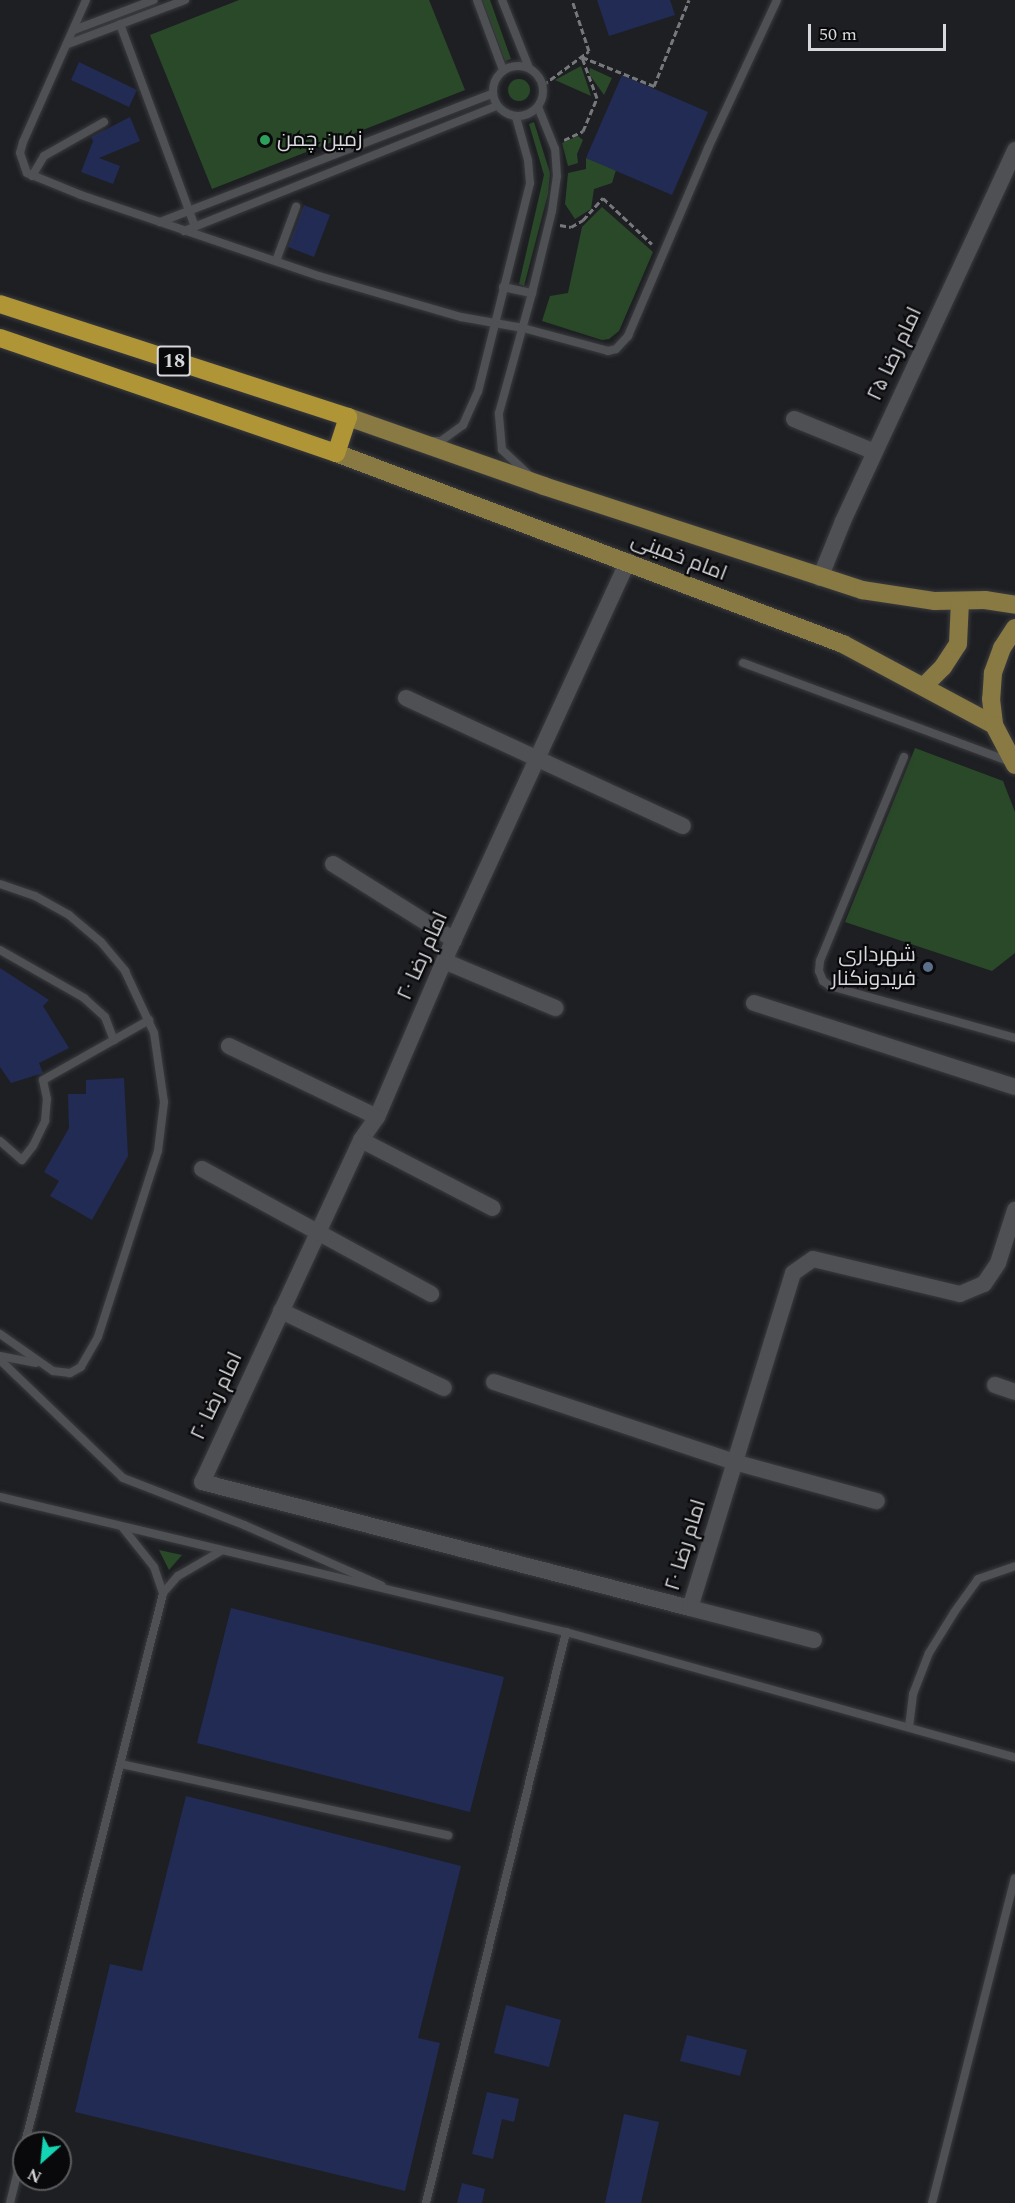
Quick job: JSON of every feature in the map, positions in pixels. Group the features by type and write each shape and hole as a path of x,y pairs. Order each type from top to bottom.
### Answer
{"highway":[{"name":"18","path":"0,304 348,417"},
{"name":"18","path":"0,338 336,453"},
{"path":"336,453 348,417"}],"main road":[{"name":"امام خمینی","path":"348,417 544,486 862,590 935,601 985,600 1015,605"},
{"name":"امام خمینی","path":"336,453 628,561 843,644 994,725"},
{"path":"924,686 943,667 958,644 960,601"},
{"path":"1014,766 994,725 991,699 993,673 1002,648 1015,628"}],"street":[{"name":"امام رضا ۲۵","path":"820,578 875,452 1015,150"},
{"path":"794,419 875,452"},
{"name":"امام رضا ۲۰","path":"628,561 444,961 377,1117 361,1140 202,1482 690,1608 788,1280 800,1266 813,1259 960,1294 984,1284 998,1263 1015,1210"},
{"path":"406,698 683,826"},
{"path":"333,864 454,940"},
{"path":"444,961 555,1008"},
{"path":"754,1003 1015,1087"},
{"path":"229,1046 377,1117"},
{"path":"361,1140 493,1208"},
{"path":"201,1169 431,1294"},
{"path":"281,1311 444,1388"},
{"path":"494,1382 734,1461 877,1501"},
{"path":"995,1385 1015,1392"},
{"path":"690,1608 814,1640"}],"lane":[{"path":"86,0 23,142 20,153 27,173 184,231 276,261 461,317 523,328 598,350 616,349 628,336 708,148 777,0"},
{"path":"74,30 154,0"},
{"path":"68,44 185,0"},
{"path":"477,0 502,70"},
{"path":"502,0 529,68 540,78 543,85 538,107 532,112 516,117 507,114 497,106 492,94 496,77 502,70 516,66 529,68"},
{"path":"120,24 195,226"},
{"path":"160,222 492,94"},
{"path":"184,231 497,106"},
{"path":"538,107 553,145 557,176 549,224 499,413 499,434 502,450 507,456 544,486"},
{"path":"414,442 441,441 463,424 478,392 530,183 528,160 516,117"},
{"path":"32,176 44,156 104,122"},
{"path":"402,127 409,141"},
{"path":"325,157 332,172"},
{"path":"276,261 296,207"},
{"path":"503,287 532,293"},
{"path":"743,663 1014,766"},
{"path":"904,757 820,961 819,971 823,981 830,986 1015,1038"},
{"path":"0,884 35,897 60,911 101,942 125,971 154,1033 164,1102 155,1162 98,1337 81,1367 70,1373 52,1371 39,1364 0,1334"},
{"path":"0,950 84,998 105,1017 114,1040"},
{"path":"0,1141 22,1160 33,1146 45,1122 47,1099 43,1080 148,1020"},
{"path":"0,1358 39,1364"},
{"path":"0,1358 123,1478 244,1525 401,1593"},
{"path":"0,1497 566,1632 1015,1757"},
{"path":"123,1528 154,1566 163,1593"},
{"path":"28,2131 163,1593 178,1576 221,1551"},
{"path":"909,1727 913,1694 929,1653 956,1611 978,1579 1015,1566"},
{"path":"426,2203 566,1632"},
{"path":"121,1764 448,1834"},
{"path":"932,2203 1015,1878"}],"path":[{"path":"543,85 589,51 573,0"},
{"path":"582,57 654,86 689,0"},
{"path":"553,145 583,131 597,98 582,57"},
{"path":"549,224 571,227 583,220 603,198 663,254"}],"green space":[{"name":"زمین چمن","path":"239,0 429,0 465,90 212,189 150,35"},
{"path":"482,0 490,0 511,59 505,61"},
{"path":"581,66 591,96 555,80"},
{"path":"590,68 612,78 604,95 589,74"},
{"path":"519,79 527,82 530,90 527,98 519,101 511,98 508,90 511,82"},
{"path":"534,122 550,173 548,194 524,286 519,284 544,175 529,124"},
{"path":"578,136 583,140 577,154 578,163 568,166 562,143"},
{"path":"586,158 616,170 612,183 594,189 591,209 575,219 565,204 568,173 586,169"},
{"path":"602,207 653,252 619,331 609,339 602,340 542,321 550,296 568,293 582,227"},
{"path":"915,748 1003,781 1015,812 1015,953 992,971 845,922"},
{"path":"159,1550 182,1555 169,1570"}],"building":[{"path":"597,0 670,0 675,15 609,36"},
{"path":"79,62 137,90 129,107 71,80"},
{"path":"622,75 708,112 672,195 586,158"},
{"path":"130,117 140,141 99,158 120,166 113,184 81,172 93,141 91,137"},
{"path":"304,205 330,215 314,257 288,247"},
{"path":"0,968 49,1000 43,1006 69,1048 39,1063 43,1073 11,1083 0,1067"},
{"path":"124,1078 128,1156 92,1220 50,1196 59,1181 44,1172 69,1128 68,1094 86,1094 86,1080"},
{"path":"231,1608 504,1677 470,1812 197,1743"},
{"path":"186,1796 461,1866 418,2038 440,2043 405,2191 75,2112 110,1964 142,1971"},
{"path":"506,2005 561,2020 549,2067 494,2053"},
{"path":"687,2035 747,2050 740,2076 680,2061"},
{"path":"487,2092 519,2099 514,2122 502,2119 493,2159 472,2154"},
{"path":"624,2114 659,2122 641,2203 605,2203"},
{"path":"462,2183 485,2189 482,2203 457,2203"}],"place":[{"name":"زمین چمن","path":"265,140"},
{"name":"شهرداری فریدونکنار","path":"928,967"}]}
